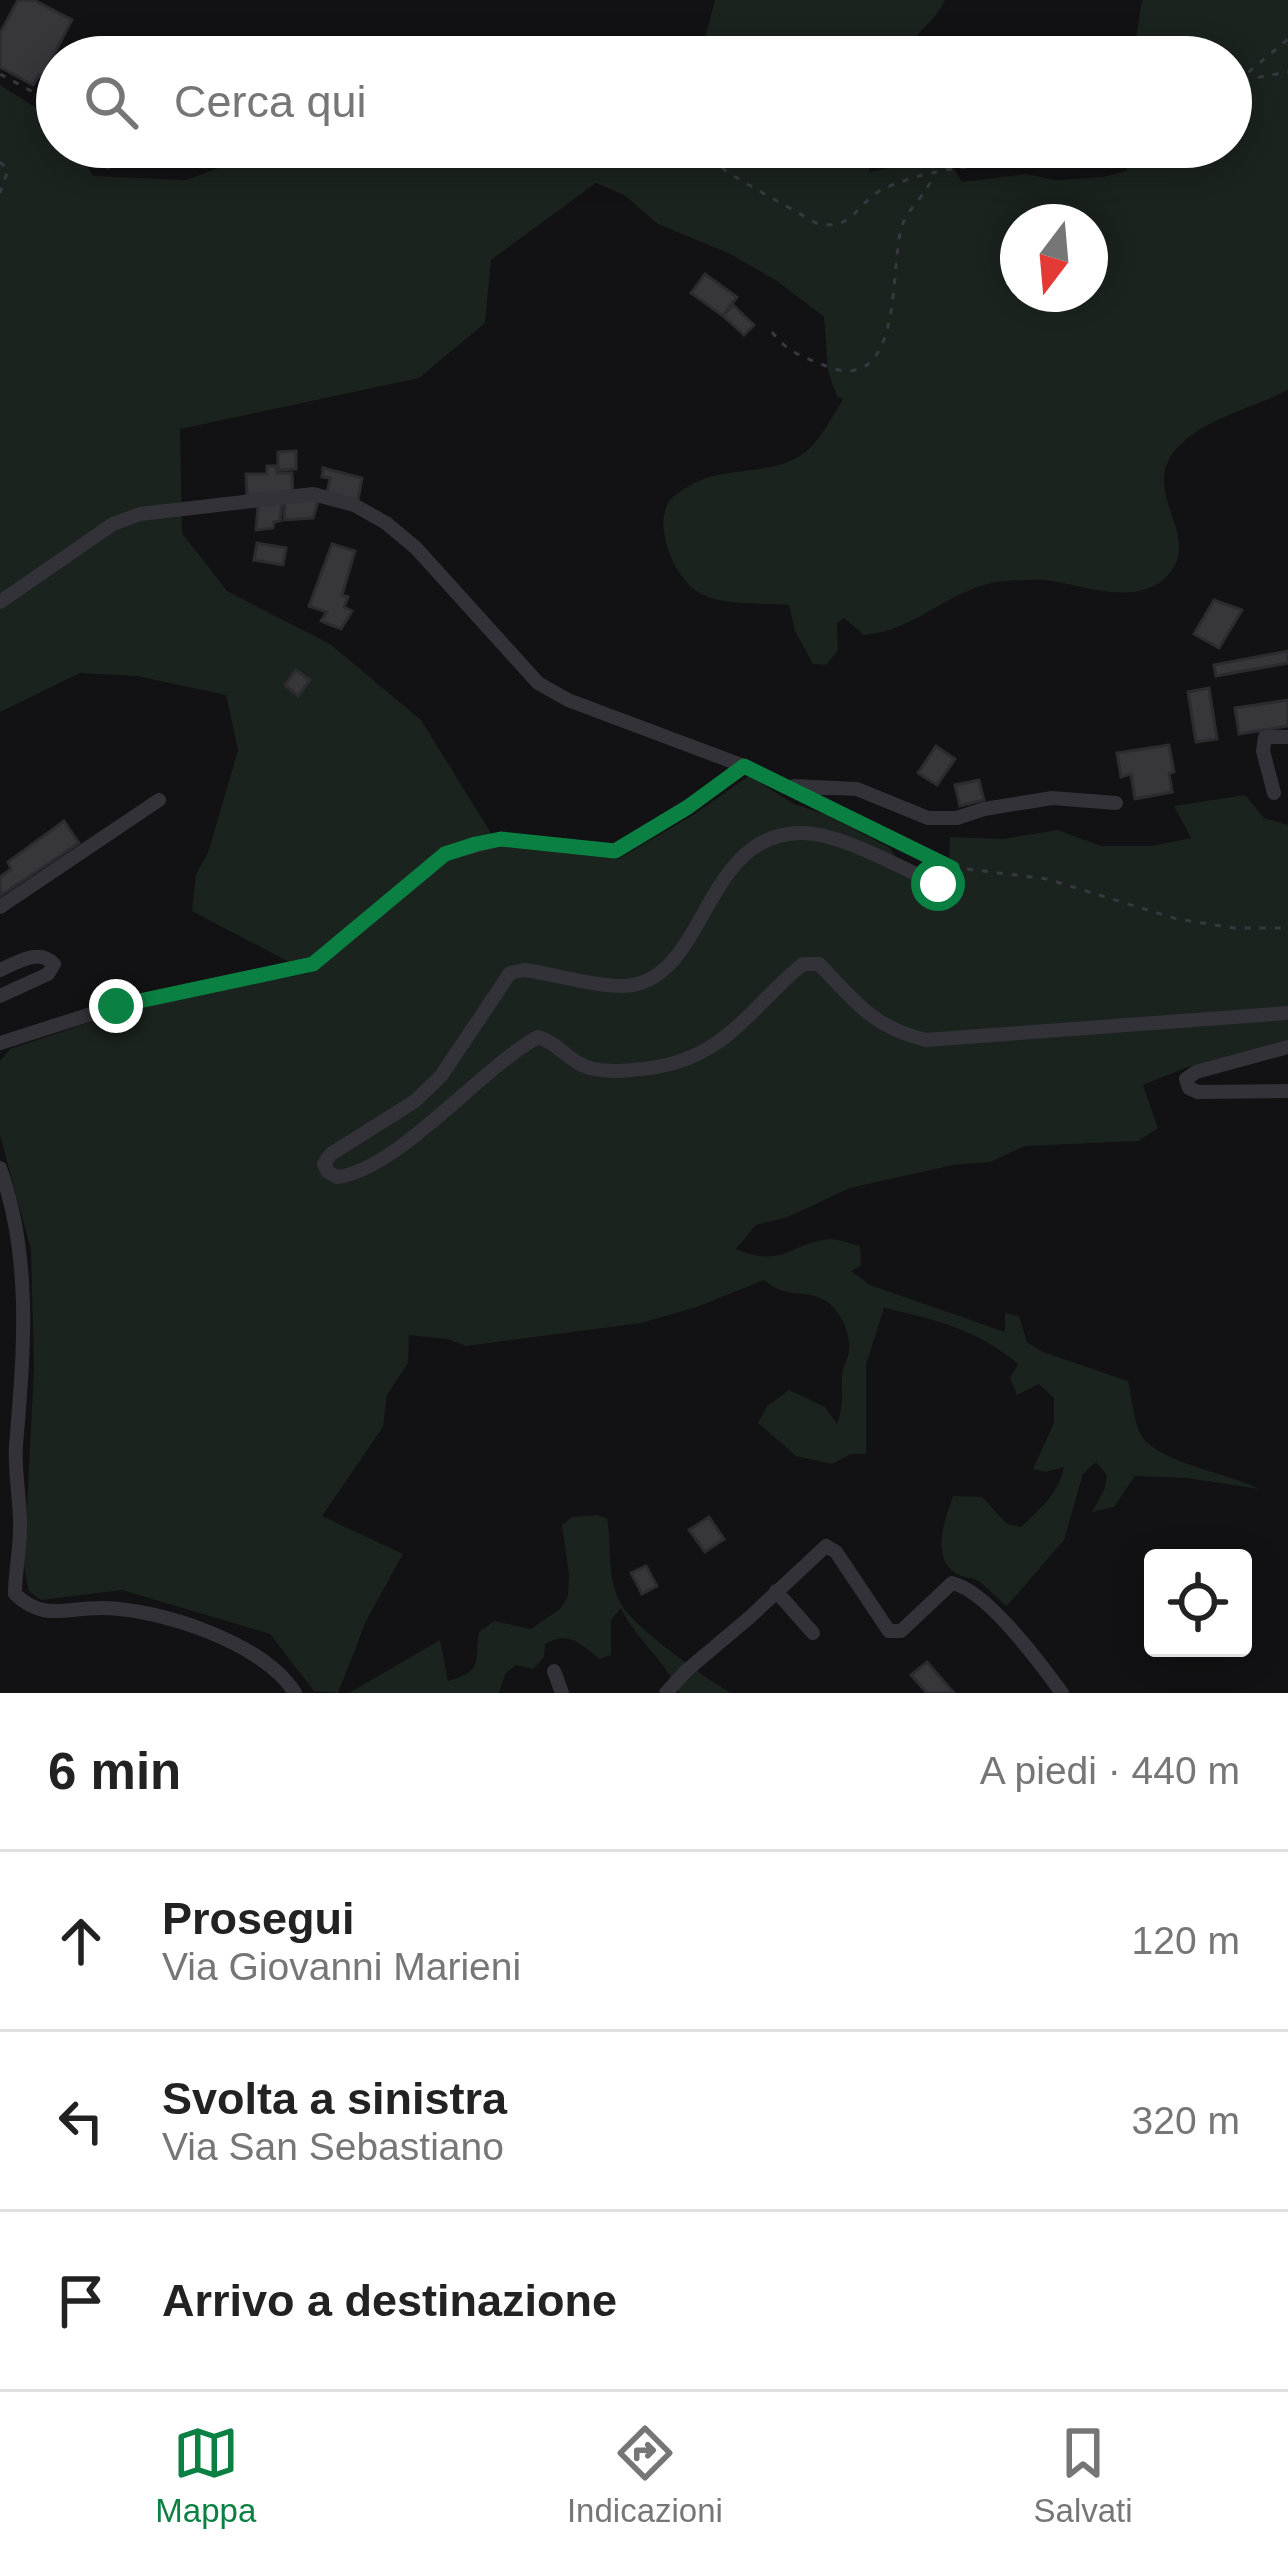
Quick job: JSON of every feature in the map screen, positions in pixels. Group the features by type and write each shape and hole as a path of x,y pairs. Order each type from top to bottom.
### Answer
{"street":[{"path":"0,602 113,524 140,514 314,494 354,505 401,536 538,683 568,700 744,766 952,868 951,882 938,884 818,836 790,835 755,844 734,864 665,968 626,986 524,970 510,973 441,1076 415,1101 331,1154 324,1164 328,1172 348,1175 365,1168 538,1036 589,1068 617,1072 696,1057 740,1026 802,964 819,964 844,994 882,1026 926,1040 1288,1013"},
{"path":"1274,793 1263,752 1265,737 1288,737"},
{"path":"0,1042 116,1006 313,964 445,854 501,839 615,851 744,766"},
{"path":"779,784 857,790 928,818 957,818 1052,798 1116,803"},
{"path":"0,907 159,800"},
{"path":"0,970 32,957 45,957 54,964 48,974 0,996"},
{"path":"1288,1047 1196,1072 1186,1079 1189,1088 1198,1092 1288,1091"},
{"path":"0,1168 18,1232 24,1308 23,1382 15,1450 20,1529 15,1594 30,1608 44,1612 107,1608 203,1630 252,1652 296,1693"},
{"path":"666,1693 823,1546 829,1546 885,1627 897,1633 957,1583 981,1600 1062,1693"},
{"path":"776,1592 813,1633"},
{"path":"554,1672 562,1693"}],"path":[{"path":"1252,71 1288,43"},
{"path":"1252,77 1288,72"},
{"path":"0,74 36,94"},
{"path":"0,162 8,170 0,194"},
{"path":"723,168 816,224 828,226 847,223 871,197 889,186 959,168"},
{"path":"772,332 785,350 840,372 860,369 878,356 890,313 902,227 929,191 934,172"},
{"path":"952,868 1047,879 1178,919 1234,928 1288,928"}],"shaded area":[{"path":"715,0 945,0 917,36 706,36"},
{"path":"1142,0 1288,0 1288,390 1206,426 1169,459 1165,492 1179,539 1178,555 1172,570 1147,589 1116,592 1041,580 987,584 884,632 864,635 844,618 837,623 838,650 826,665 813,664 795,631 789,605 730,602 698,592 681,575 668,551 663,524 669,501 703,479 786,463 818,439 843,399 837,397 828,371 824,317 777,281 730,254 658,224 624,195 596,183 491,260 485,323 419,378 180,429 182,533 227,591 330,644 421,720 499,846 618,859 749,776 794,804 827,815 890,848 910,876 944,890 957,888 962,875 949,861 950,837 1003,839 1058,830 1101,846 1151,846 1191,838 1174,806 1245,795 1264,818 1288,825 1288,1042 1188,1067 1143,1085 1158,1128 1138,1141 1025,1146 990,1162 953,1165 850,1188 788,1217 756,1225 736,1249 776,1256 816,1241 841,1241 860,1246 861,1266 851,1271 870,1285 1005,1332 1005,1313 1019,1316 1027,1342 1043,1352 1128,1381 1137,1426 1152,1447 1259,1489 1135,1476 1114,1507 1092,1512 1107,1475 1096,1462 1083,1474 1064,1540 1007,1606 978,1581 950,1568 942,1549 943,1527 953,1496 982,1497 1007,1524 1021,1527 1048,1500 1064,1467 1045,1472 1033,1469 1054,1423 1054,1398 1039,1384 1017,1395 1010,1378 1018,1364 988,1342 884,1308 866,1365 866,1454 851,1454 832,1464 796,1456 758,1423 767,1406 789,1390 825,1407 837,1424 848,1336 840,1316 826,1301 781,1290 764,1280 641,1323 466,1346 409,1335 408,1363 387,1395 383,1427 322,1516 403,1554 367,1619 338,1693 314,1691 270,1634 122,1590 41,1600 29,1591 24,1567 34,1368 31,1250 0,1135 0,1061 10,1049 135,1007 310,973 192,911 196,874 208,853 238,750 226,695 137,676 80,673 0,712 0,85 36,108 36,168 89,168 93,176 186,180 219,168 869,168 869,172 953,168 962,182 1026,174 1056,180 1103,177 1127,168 1252,168 1252,36 1136,36"},
{"path":"572,1517 607,1518 613,1581 627,1612 671,1651 731,1693 679,1693 621,1608 611,1620 611,1655 600,1659 574,1641 554,1640 545,1644 544,1657 533,1669 516,1665 505,1674 499,1693 349,1693 440,1640 448,1681 459,1677 475,1664 479,1632 494,1621 531,1629 560,1609 568,1596 569,1575 562,1525"}],"building":[{"path":"18,0 34,0 72,20 64,36 36,36 33,85 0,67 0,33"},
{"path":"705,274 737,297 723,316 691,293"},
{"path":"733,305 754,325 744,335 723,316"},
{"path":"296,451 296,469 278,470 278,452"},
{"path":"267,466 276,466 277,473 292,473 293,494 247,496 246,474 267,474"},
{"path":"323,468 362,478 358,500 327,494 330,478 322,477"},
{"path":"319,498 313,518 284,520 285,501"},
{"path":"282,502 280,521 273,528 256,530 258,505"},
{"path":"257,543 286,548 283,565 254,560"},
{"path":"332,544 355,551 342,595 348,597 344,607 352,611 341,629 321,621 327,612 309,606"},
{"path":"1214,600 1242,610 1219,648 1194,634"},
{"path":"1288,651 1288,663 1216,676 1214,665"},
{"path":"296,670 310,680 298,696 285,685"},
{"path":"1209,688 1217,739 1196,742 1188,692"},
{"path":"1288,700 1288,726 1239,734 1235,708"},
{"path":"1169,745 1172,792 1135,799 1131,774 1121,777 1117,753"},
{"path":"936,746 955,759 937,785 918,773"},
{"path":"979,780 984,800 960,806 955,785"},
{"path":"64,821 79,843 0,896 0,877 11,869 8,862"},
{"path":"709,1517 724,1539 705,1552 689,1530"},
{"path":"646,1566 657,1586 642,1594 631,1573"},
{"path":"927,1662 954,1693 927,1693 911,1675"}],"route":[{"path":"116,1006 313,964 445,854 476,844 501,839 615,851 744,766 952,868 951,882 938,884"}]}
